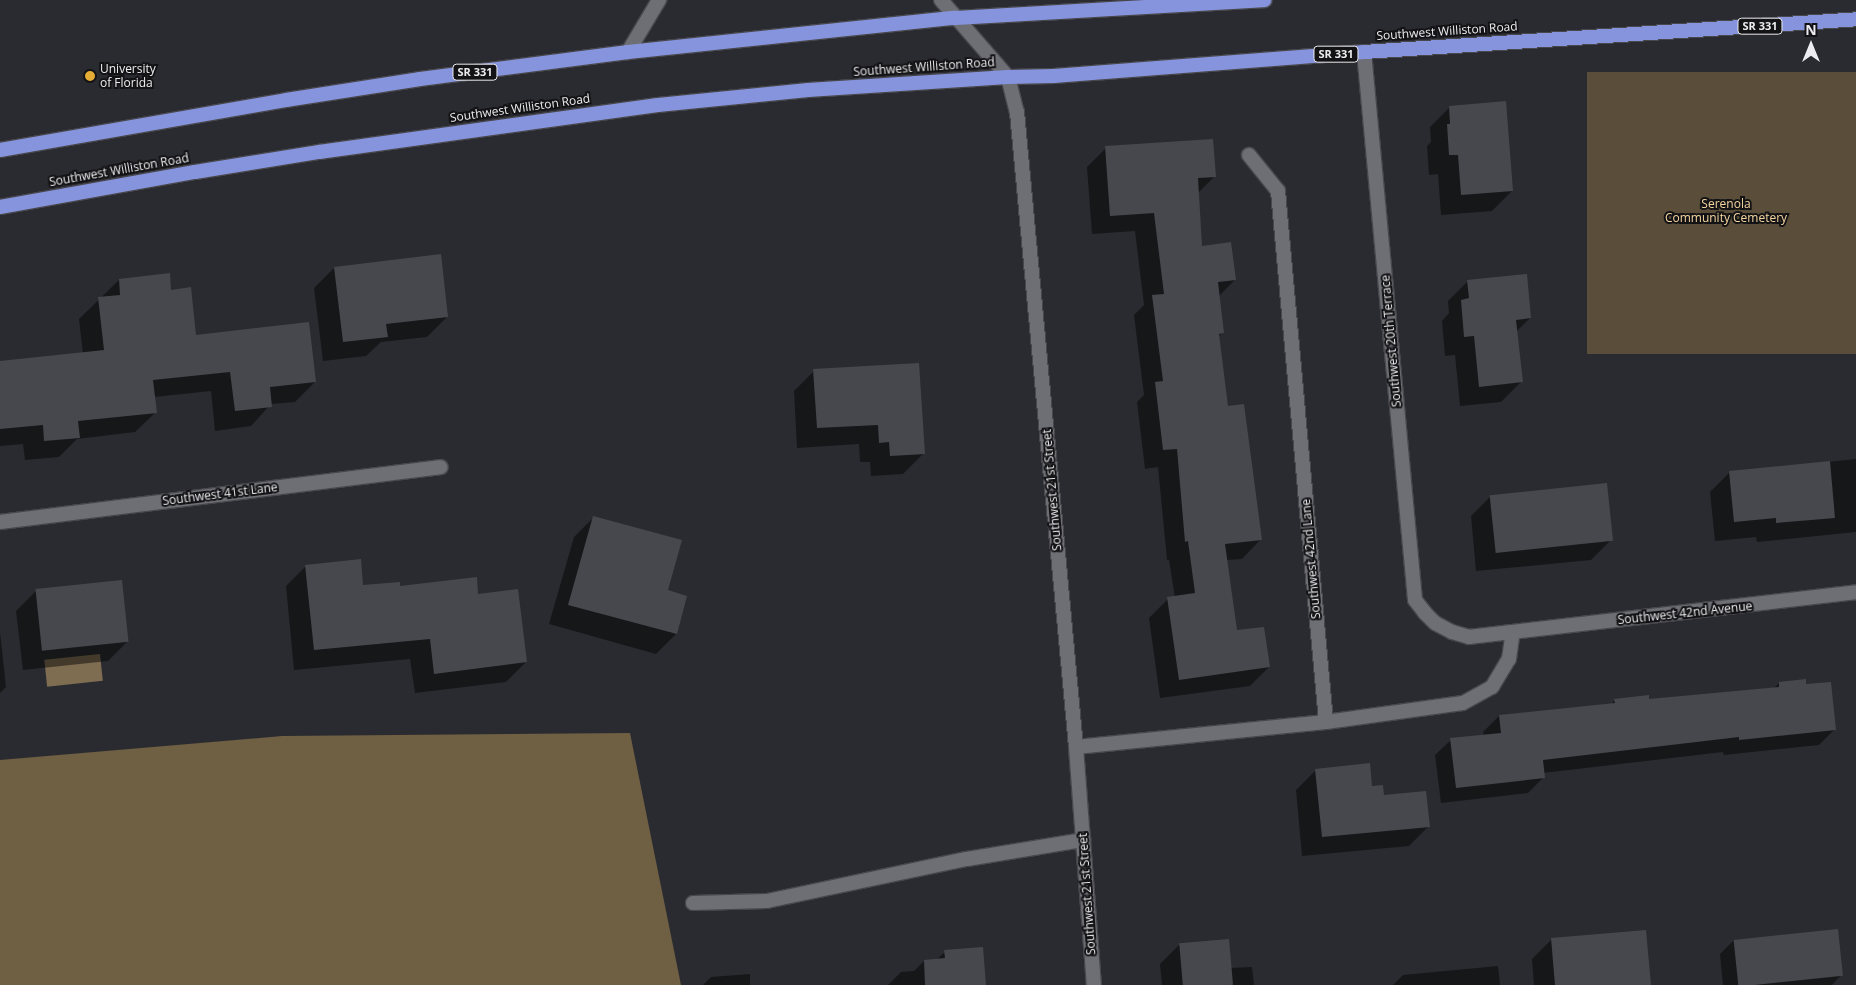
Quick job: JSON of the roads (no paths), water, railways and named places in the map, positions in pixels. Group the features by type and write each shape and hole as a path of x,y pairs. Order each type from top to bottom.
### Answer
{"highway":[{"name":"SR 331","path":"0,150 286,100 420,79 628,52 954,18 1264,0"},
{"name":"Southwest Williston Road","path":"0,208 195,172 658,105 808,90 1008,76 1054,76 1364,52 1856,19"}],"street":[{"path":"628,52 659,0"},
{"name":"Southwest 21st Street","path":"941,0 954,18 1008,76 1017,112 1076,747 1094,985"},
{"name":"Southwest 20th Terrace","path":"1364,52 1415,600 1436,623"},
{"name":"Southwest 42nd Lane","path":"1249,155 1278,190 1326,722"},
{"name":"Southwest 41st Lane","path":"0,522 441,467"},
{"name":"Southwest 42nd Avenue","path":"1436,623 1452,632 1469,637 1856,592"},
{"path":"1076,747 1326,722 1463,703 1492,687 1509,659 1513,632"},
{"path":"693,903 767,901 967,859 1083,840"}],"place":[{"name":"University of Florida","path":"90,76"}],"park label":[{"name":"Serenola Community Cemetery","path":"1726,211"}]}
